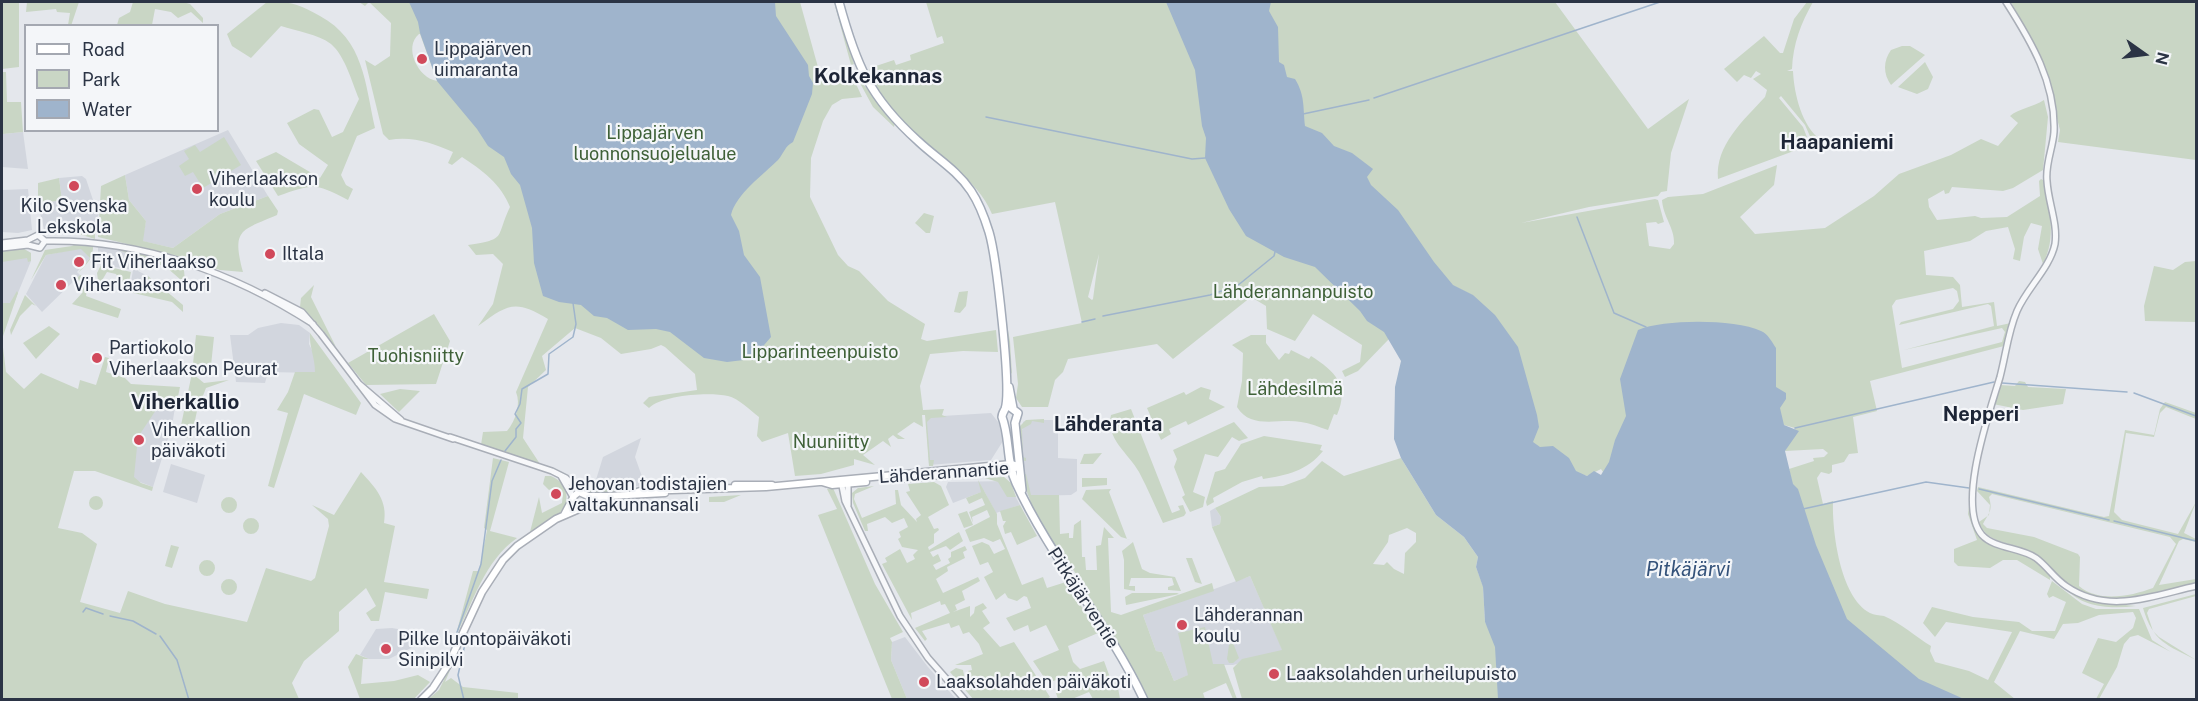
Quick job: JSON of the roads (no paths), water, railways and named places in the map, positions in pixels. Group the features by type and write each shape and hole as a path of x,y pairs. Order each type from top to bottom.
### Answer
{"main road":[{"path":"839,2 858,64 871,89 899,123 960,178 976,200 989,234 994,254 1009,408 1018,416 1015,423 1014,467"},
{"path":"1009,408 1002,417 1006,423 1014,467"},
{"path":"1006,423 1015,423"},
{"name":"Lähderannantie","path":"588,496 648,496 697,490 704,487 844,482 1014,467"},
{"name":"Pitkäjärventie","path":"1014,467 1023,495 1043,535 1126,664 1144,699"},
{"path":"564,516 580,492 588,496"},
{"name":"Lähderannantie","path":"581,509 609,496"},
{"path":"421,699 433,688 448,665 496,568 530,534 581,509"}],"street":[{"path":"2006,2 2035,50 2050,97 2054,131 2046,179 2055,240 2050,258 2025,294 2010,329 2000,377 1984,424 1973,492 1974,518 1980,532 1988,540 2030,554 2065,586 2089,598 2112,603 2139,600 2196,586"},
{"path":"2,243 40,236 45,241 95,241 141,250 197,266 253,289 313,324 358,383 401,420 560,475 580,492"},
{"path":"33,238 34,246"},
{"path":"2,248 34,246 40,248 45,241"},
{"path":"560,475 573,500 581,509"},
{"path":"844,482 848,507 900,616 928,658 965,699"},
{"path":"588,496 589,504"}],"water":[{"name":"Lippajärven luonnonsuojelualue","path":"409,2 775,2 776,16 808,65 809,76 813,83 812,94 793,142 778,160 744,192 731,215 739,231 744,255 760,277 771,337 752,359 727,362 704,358 670,332 656,329 628,330 607,318 594,316 581,305 559,302 543,296 534,263 532,228 520,185 511,174 504,157 488,146 477,129 437,81 418,22"},
{"name":"Pitkäjärvi","path":"1166,2 1271,2 1269,11 1278,27 1279,62 1284,65 1287,77 1295,79 1300,90 1305,126 1322,133 1334,146 1352,153 1373,169 1367,177 1371,185 1398,210 1453,285 1473,295 1495,315 1518,347 1539,427 1533,442 1540,447 1553,446 1569,458 1576,471 1587,476 1594,471 1601,475 1609,462 1615,440 1626,416 1620,379 1638,330 1665,324 1700,322 1734,324 1766,334 1776,348 1776,387 1786,393 1786,399 1780,408 1784,425 1799,431 1785,451 1793,484 1798,489 1816,545 1847,619 1919,679 1964,699 1498,699 1495,647 1485,622 1483,587 1476,567 1478,557 1464,537 1436,515 1401,458 1394,439 1395,387 1401,361 1384,332 1367,321 1360,311 1315,267 1284,257 1246,236 1229,209 1205,158 1206,138 1202,126 1195,70"}],"waterway":[{"path":"1374,98 1660,2"},
{"path":"1303,114 1369,100"},
{"path":"986,117 1192,159 1205,158"},
{"path":"1577,217 1614,313 1646,327"},
{"path":"1237,286 1274,256 1275,252"},
{"path":"1103,316 1210,295 1230,288"},
{"path":"505,451 516,437 516,429 521,423 515,414 520,404 522,389 548,374 549,354 573,337 576,324 573,303"},
{"path":"1082,322 1095,319"},
{"path":"1795,428 1994,382"},
{"path":"2002,383 2127,392"},
{"path":"2134,393 2196,416"},
{"path":"455,638 481,564 492,481 501,460"},
{"path":"1803,509 1926,482 1969,488"},
{"path":"1979,489 2109,520"},
{"path":"2114,521 2196,541"},
{"path":"83,612 86,608 103,614"},
{"path":"110,616 133,621 156,634"},
{"path":"160,636 177,660 189,700"},
{"path":"464,700 458,675 465,644"}],"place":[{"name":"Lippajärven uimaranta","path":"422,59"},
{"name":"Kilo Svenska Lekskola","path":"74,186"},
{"name":"Viherlaakson koulu","path":"197,189"},
{"name":"Iltala","path":"270,254"},
{"name":"Fit Viherlaakso","path":"79,262"},
{"name":"Viherlaaksontori","path":"61,285"},
{"name":"Partiokolo Viherlaakson Peurat","path":"97,358"},
{"name":"Viherkallion päiväkoti","path":"139,440"},
{"name":"Jehovan todistajien valtakunnansali","path":"556,494"},
{"name":"Lähderannan koulu","path":"1182,625"},
{"name":"Pilke luontopäiväkoti Sinipilvi","path":"386,649"},
{"name":"Laaksolahden urheilupuisto","path":"1274,674"},
{"name":"Laaksolahden päiväkoti","path":"924,682"}],"district":[{"name":"Kolkekannas","path":"878,77"},
{"name":"Haapaniemi","path":"1837,143"},
{"name":"Viherkallio","path":"185,403"},
{"name":"Nepperi","path":"1981,415"},
{"name":"Lähderanta","path":"1108,425"}],"park label":[{"name":"Lähderannanpuisto","path":"1293,292"},
{"name":"Lipparinteenpuisto","path":"820,352"},
{"name":"Tuohisniitty","path":"416,356"},
{"name":"Lähdesilmä","path":"1295,389"},
{"name":"Nuuniitty","path":"831,442"}]}
